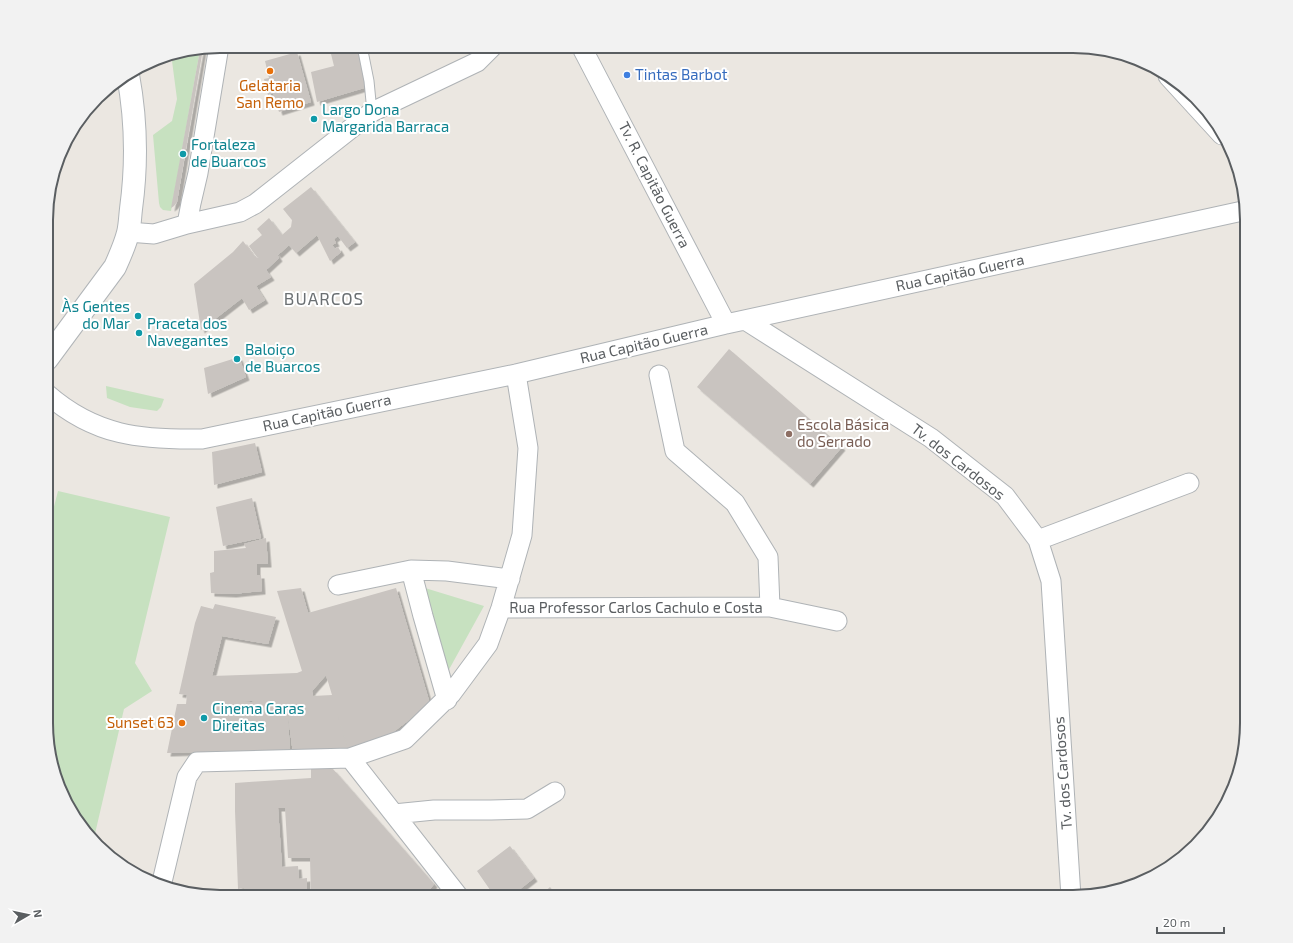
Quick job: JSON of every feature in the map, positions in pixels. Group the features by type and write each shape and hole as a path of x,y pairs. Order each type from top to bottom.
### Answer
{"street":[{"path":"187,224 198,173 218,53"},
{"path":"128,232 154,234 187,224 240,212 255,204 372,112 477,62 486,53"},
{"name":"Tv. R. Capitão Guerra","path":"585,53 726,324"},
{"path":"53,352 115,267 123,251 128,232 135,168 134,129 129,80"},
{"name":"Rua Capitão Guerra","path":"53,399 62,407 84,420 109,430 136,436 168,440 202,439 516,374 726,324 1240,212"},
{"name":"Tv. dos Cardosos","path":"745,320 931,438 1005,496 1038,540 1051,581 1071,890"},
{"path":"163,879 187,777 197,762 350,758 405,739 447,700 488,644 501,608 522,535 528,448 516,374"},
{"name":"Rua Professor Carlos Cachulo e Costa","path":"659,375 675,451 735,503 768,557 770,607"},
{"path":"1038,540 1189,483"},
{"path":"338,585 411,570 447,571 510,579"},
{"path":"411,570 447,700"},
{"name":"Rua Professor Carlos Cachulo e Costa","path":"501,608 770,607 837,621"},
{"path":"350,758 453,890"},
{"path":"394,814 434,810 527,809 554,792"}],"lane":[{"path":"363,53 369,80 372,112"}],"green space":[{"path":"199,54 171,211 163,210 159,203 153,135 172,121 177,99 172,61"},
{"path":"106,386 164,399 161,407 157,411 130,407 107,398"},
{"path":"58,491 170,517 135,663 152,691 124,709 95,833 81,816 70,797 62,776 54,744 53,511"},
{"path":"425,588 484,606 446,675"}],"building":[{"path":"297,53 311,102 279,112 273,93 268,95 264,79 269,78 265,61"},
{"path":"331,53 362,53 364,88 317,102 311,72 334,66"},
{"name":"Fortaleza de Buarcos","path":"199,54 202,54 177,202 171,208"},
{"path":"311,187 355,242 347,248 338,236 334,239 336,243 332,245 335,249 338,247 341,252 330,261 317,235 296,253 289,245 278,255 274,250 279,258 266,270 271,277 256,286 265,300 249,310 242,298 201,330 194,284 233,252 243,241 255,257 260,258 257,257 249,246 262,235 257,229 269,218 282,235 291,227 292,220 283,209"},
{"path":"729,349 842,447 810,484 697,387"},
{"path":"239,357 246,377 208,394 204,368"},
{"path":"255,443 262,472 214,485 212,452"},
{"path":"252,498 261,538 223,546 216,507"},
{"path":"266,538 268,564 257,564 257,575 261,575 262,591 233,594 211,593 210,573 214,572 214,551 246,548 244,544"},
{"path":"301,588 308,613 396,588 430,704 392,733 348,748 337,713 349,754 293,754 287,707 290,749 259,753 258,750 167,753 177,704 186,704 187,695 179,694 195,623 201,606 213,609 215,604 276,617 268,644 222,636 212,676 297,673 302,671 277,591","holes":["326,675 332,695 313,696 312,691","272,700 252,702 227,702"]},
{"path":"311,768 333,769 434,884 429,890 311,890 310,858 288,858 285,808 278,808 282,867 298,866 299,879 307,878 307,890 238,889 235,783 311,778"},
{"path":"510,846 534,878 519,890 490,890 477,871"}],"place":[{"name":"Gelataria San Remo","path":"270,71"},
{"name":"Tintas Barbot","path":"627,75"},
{"name":"Largo Dona Margarida Barraca","path":"314,119"},
{"name":"Fortaleza de Buarcos","path":"183,154"},
{"name":"Às Gentes do Mar","path":"138,316"},
{"name":"Praceta dos Navegantes","path":"139,333"},
{"name":"Baloiço de Buarcos","path":"237,359"},
{"name":"Escola Básica do Serrado","path":"789,434"},
{"name":"Cinema Caras Direitas","path":"204,718"},
{"name":"Sunset 63","path":"182,723"}],"district":[{"name":"BUARCOS","path":"324,299"}]}
